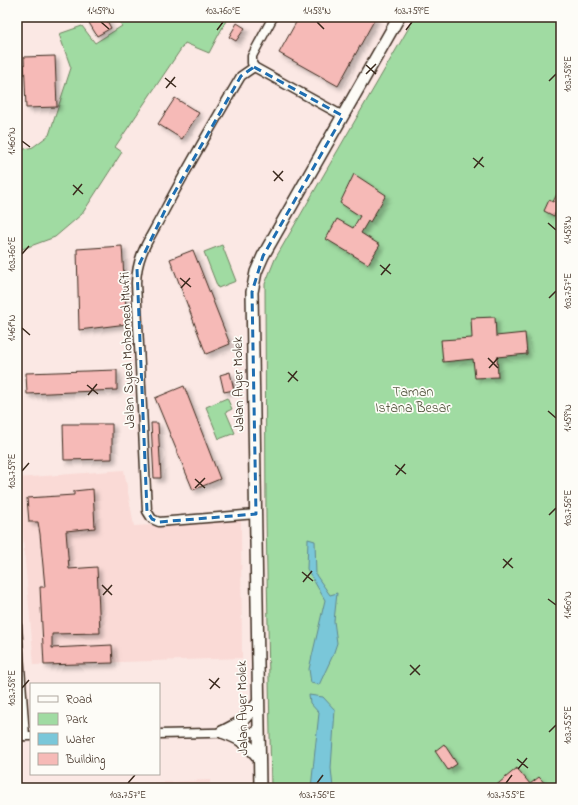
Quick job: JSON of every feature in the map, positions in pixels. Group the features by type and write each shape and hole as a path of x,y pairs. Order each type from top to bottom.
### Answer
{"main road":[{"name":"Jalan Ayer Molek","path":"260,788 252,292 263,256 399,17"},
{"path":"222,732 241,722 258,703"},
{"path":"222,732 239,738 250,747 259,758"}],"street":[{"path":"273,17 252,56 252,63 254,67 343,116"},
{"name":"Jalan Syed Mohamed Mufti","path":"254,67 244,72 241,76 172,196 140,257 136,283 147,511 152,519 159,522 256,514"},
{"path":"17,626 24,736"},
{"path":"160,734 258,732"}],"highlighted area":[{"path":"254,67 343,116 263,256 252,292 256,514 159,522 152,519 147,511 137,269 169,202 241,76"}],"shaded area":[{"path":"124,470 134,526 241,520 242,658 34,665 18,478"},
{"path":"210,780 210,788 28,788"}],"green space":[{"path":"117,17 228,17 209,53 185,43 115,147 122,152 82,214 55,237 17,251 17,151 33,147 49,135 71,68 59,34 82,26 95,43 122,26"},
{"name":"Taman Istana Besar","path":"415,17 561,17 561,788 271,788 266,517 265,284 275,259"},
{"path":"222,245 236,281 218,288 204,252"},
{"path":"227,398 232,409 226,412 235,433 219,439 206,407"}],"water":[{"path":"308,539 315,541 316,575 330,595 337,593 334,621 337,643 319,685 311,683 309,669 325,600 307,569"},
{"path":"309,695 323,697 335,710 331,768 333,788 311,788 319,713 310,703"}],"building":[{"path":"95,17 105,17 111,28 97,36 88,21"},
{"path":"299,17 376,17 338,86 279,53"},
{"path":"237,23 245,28 236,41 229,37"},
{"path":"55,56 57,107 26,108 24,57"},
{"path":"175,98 199,113 182,139 158,124"},
{"path":"354,174 386,195 370,222 368,221 361,233 380,245 368,264 326,239 337,219 353,228 360,216 340,203"},
{"path":"561,186 561,200 554,216 544,211 549,200 553,202"},
{"path":"122,246 127,324 79,330 77,249"},
{"path":"193,250 230,344 206,354 170,259"},
{"path":"495,317 496,336 525,333 527,354 497,357 498,377 475,378 473,359 443,362 441,340 472,338 471,318"},
{"path":"117,370 117,390 27,394 26,373"},
{"path":"230,372 234,390 224,392 220,375"},
{"path":"184,386 220,479 193,490 155,398"},
{"path":"151,423 158,423 161,478 154,478"},
{"path":"63,424 112,424 112,459 64,460"},
{"path":"93,489 95,528 66,531 69,569 97,567 100,633 52,634 52,648 112,645 113,663 44,665 40,587 45,587 40,534 38,522 29,522 27,498 74,495 74,491"},
{"path":"444,744 457,764 448,770 435,751"},
{"path":"517,768 530,784 539,777 549,788 493,788"}]}
